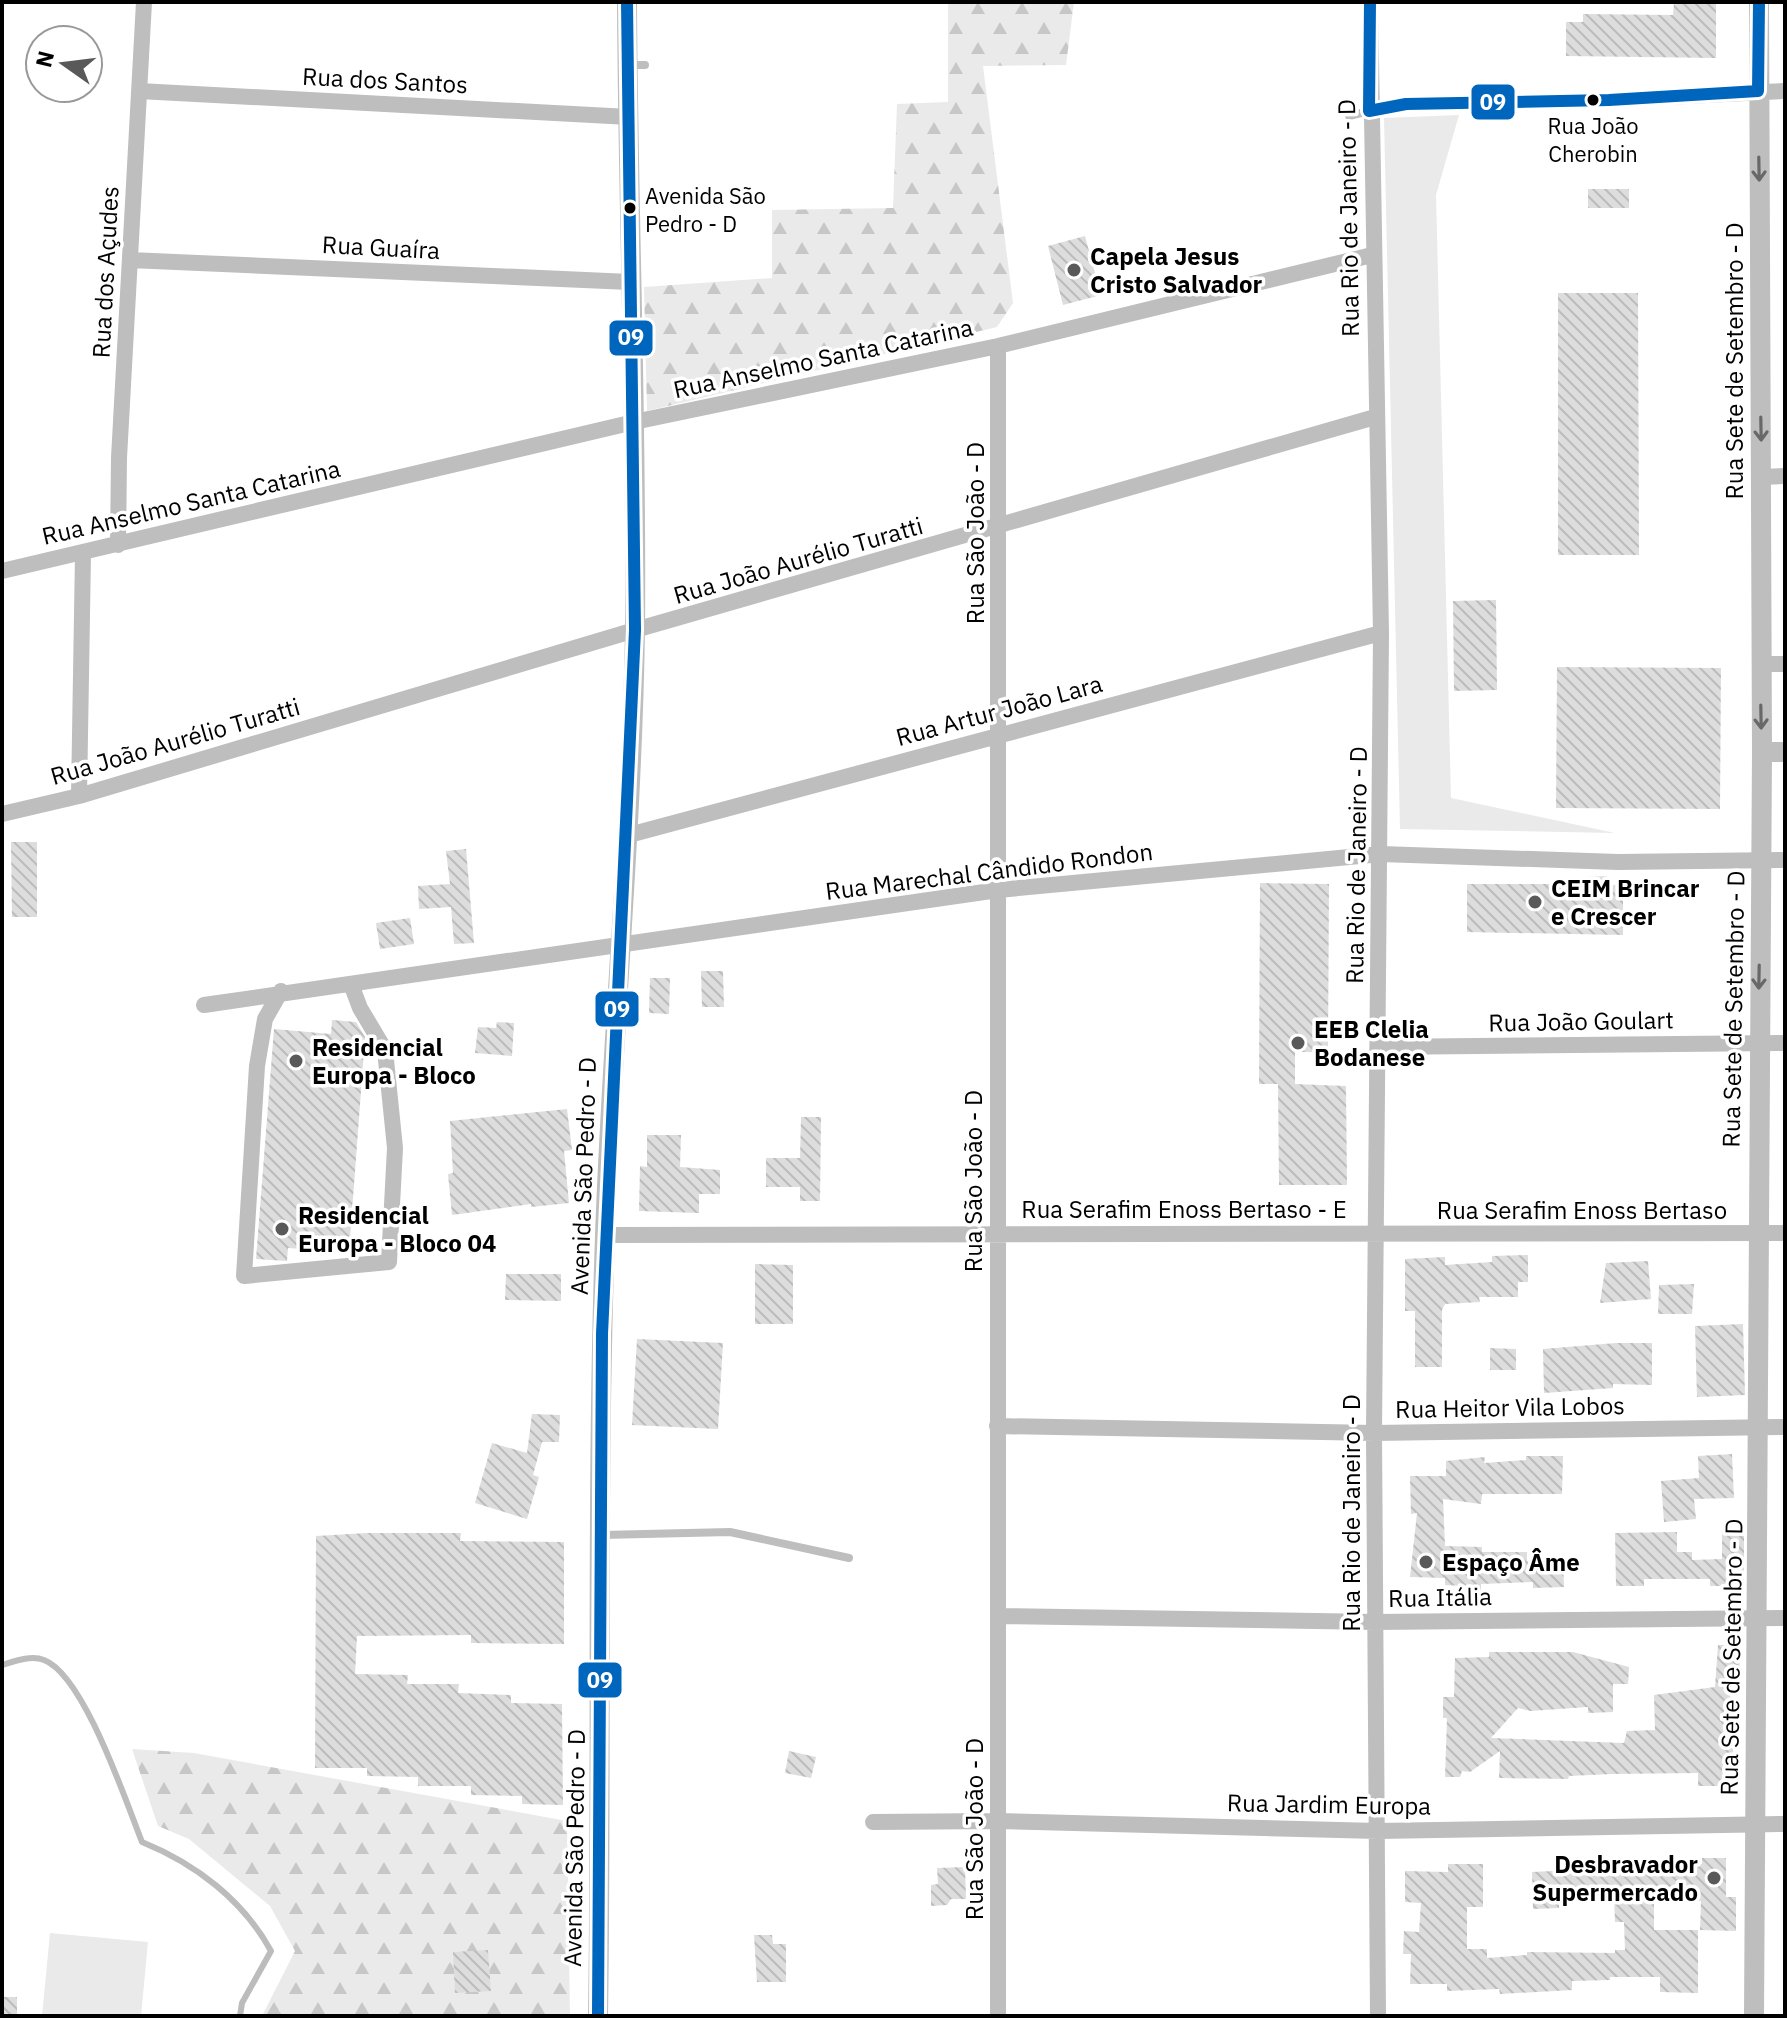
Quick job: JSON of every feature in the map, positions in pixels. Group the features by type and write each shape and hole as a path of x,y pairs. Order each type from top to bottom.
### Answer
{"street":[{"name":"Rua dos Açudes","path":"118,545 144,2"},
{"name":"Avenida São Pedro - D","path":"598,2016 602,1783 597,1536 605,1235 620,942 629,835 635,630 629,117 636,65 627,2"},
{"name":"Rua Rio de Janeiro - D","path":"1370,2 1369,111 1381,633 1379,1233 1374,1433 1378,2016"},
{"name":"Rua Sete de Setembro - D","path":"1754,2016 1762,752 1759,2"},
{"name":"Rua dos Santos","path":"139,91 629,117"},
{"path":"1369,111 1406,104 1609,100 1785,91"},
{"name":"Rua Anselmo Santa Catarina","path":"2,571 634,422 998,346 1372,255"},
{"name":"Rua Guaíra","path":"130,260 630,282"},
{"name":"Rua São João - D","path":"998,346 1001,527 998,735 998,2016"},
{"name":"Rua João Aurélio Turatti","path":"2,814 79,796 635,630 1375,417"},
{"path":"1761,477 1785,476"},
{"path":"79,796 83,554"},
{"name":"Rua Artur João Lara","path":"629,835 1381,633"},
{"path":"1760,664 1785,664"},
{"path":"1762,752 1785,752"},
{"name":"Rua Marechal Cândido Rondon","path":"204,1005 281,991 351,984 620,942 998,890 1381,854 1618,862 1785,860"},
{"path":"281,991 265,1019 255,1080 244,1276 389,1262 395,1148 385,1050 360,1008 351,984"},
{"name":"Rua João Goulart","path":"1378,1047 1785,1043"},
{"name":"Rua Serafim Enoss Bertaso - E","path":"605,1235 1379,1233"},
{"name":"Rua Serafim Enoss Bertaso","path":"1379,1233 1785,1233"},
{"name":"Rua Heitor Vila Lobos","path":"997,1426 1374,1433 1785,1427"},
{"name":"Rua Itália","path":"999,1616 1375,1622 1785,1618"},
{"name":"Rua Jardim Europa","path":"873,1822 998,1821 1378,1831 1785,1824"}],"lane":[{"path":"1349,116 1369,111"},
{"path":"597,1536 730,1532 849,1558"}],"green space":[{"path":"948,2 1074,2 1066,65 983,66 1013,303 997,327 647,411 644,287 772,278 772,210 893,208 897,104 948,102"},
{"path":"1459,115 1436,195 1451,798 1615,833 1400,829 1384,118"},
{"path":"132,1749 194,1753 567,1821 570,2016 262,2016 295,1951 270,1906 189,1839 158,1826"},
{"path":"50,1933 148,1942 141,2016 42,2016"}],"building":[{"path":"1674,2 1716,2 1716,58 1566,56 1566,22 1583,22 1583,14 1673,15"},
{"path":"1588,189 1629,189 1629,208 1588,208"},
{"name":"Capela Jesus Cristo Salvador","path":"1085,236 1101,295 1063,305 1048,246"},
{"path":"1558,293 1638,293 1639,555 1558,555"},
{"path":"1496,600 1497,690 1454,691 1453,601"},
{"path":"1557,667 1721,668 1720,809 1556,808"},
{"path":"11,842 37,842 37,917 12,917"},
{"path":"466,849 474,943 454,944 451,907 419,909 418,886 450,884 446,851"},
{"path":"1607,876 1607,885 1623,885 1623,935 1467,932 1467,884 1583,884 1584,877"},
{"path":"1260,883 1329,884 1328,1052 1295,1052 1295,1084 1346,1086 1347,1185 1279,1185 1278,1084 1259,1084"},
{"path":"410,918 414,944 380,949 376,923"},
{"path":"701,971 723,971 724,1007 702,1007"},
{"path":"650,978 670,978 669,1014 649,1013"},
{"path":"332,1020 356,1022 365,1037 349,1252 288,1248 287,1261 256,1259 274,1029 331,1034"},
{"path":"497,1022 514,1023 512,1056 475,1053 478,1027 496,1028"},
{"path":"567,1109 572,1150 564,1151 569,1203 531,1207 531,1204 452,1215 448,1174 453,1173 450,1121"},
{"path":"801,1117 821,1117 820,1201 800,1201 800,1187 766,1187 766,1158 800,1158"},
{"path":"647,1135 681,1135 680,1167 720,1170 720,1194 699,1194 699,1213 639,1211 640,1166 647,1167"},
{"path":"1528,1255 1528,1282 1518,1282 1518,1297 1479,1297 1480,1302 1445,1304 1442,1310 1442,1367 1415,1367 1415,1311 1405,1311 1405,1259 1445,1257 1445,1265 1492,1262 1492,1256"},
{"path":"1648,1261 1651,1299 1600,1303 1606,1263"},
{"path":"755,1264 793,1265 793,1324 755,1324"},
{"path":"506,1274 561,1274 561,1301 505,1300"},
{"path":"1694,1284 1692,1314 1658,1314 1659,1285"},
{"path":"1743,1324 1745,1395 1697,1397 1695,1326"},
{"path":"637,1339 723,1343 718,1429 632,1425"},
{"path":"1652,1343 1652,1385 1613,1384 1613,1388 1544,1393 1543,1349"},
{"path":"1490,1348 1516,1349 1516,1370 1490,1370"},
{"path":"532,1414 560,1415 559,1442 542,1442 533,1475 539,1477 527,1519 475,1503 492,1443 527,1453"},
{"path":"1732,1454 1734,1498 1694,1499 1696,1519 1664,1522 1661,1481 1699,1478 1698,1456"},
{"path":"1526,1456 1563,1456 1562,1494 1482,1494 1481,1504 1443,1499 1445,1546 1482,1547 1482,1552 1527,1552 1527,1561 1563,1560 1564,1587 1533,1588 1533,1582 1481,1584 1481,1590 1463,1590 1464,1586 1445,1585 1445,1578 1410,1577 1417,1513 1411,1514 1410,1476 1446,1476 1446,1461 1485,1457 1484,1463 1526,1460"},
{"path":"1722,1528 1744,1528 1744,1586 1710,1586 1710,1579 1644,1579 1644,1586 1616,1586 1615,1533 1677,1532 1677,1552 1692,1552 1692,1560 1722,1559"},
{"path":"461,1533 460,1541 564,1542 564,1644 471,1643 471,1635 357,1636 355,1674 408,1675 407,1684 459,1684 458,1693 511,1695 511,1703 562,1704 563,1805 522,1804 522,1796 471,1795 471,1786 418,1786 418,1777 367,1776 367,1768 315,1768 316,1536"},
{"path":"1718,1645 1740,1645 1739,1692 1730,1692 1735,1786 1698,1786 1698,1773 1612,1774 1569,1776 1568,1779 1499,1778 1500,1751 1470,1772 1462,1771 1460,1777 1445,1777 1447,1718 1443,1718 1443,1697 1454,1697 1455,1658 1489,1657 1489,1652 1573,1652 1629,1667 1628,1684 1613,1684 1613,1712 1588,1713 1588,1707 1530,1711 1518,1708 1491,1738 1624,1743 1627,1731 1655,1730 1654,1695 1715,1687"},
{"path":"789,1751 816,1757 811,1778 785,1773"},
{"path":"1702,1858 1726,1858 1726,1897 1736,1897 1736,1931 1700,1930 1701,1901 1654,1902 1654,1930 1698,1930 1698,1993 1660,1992 1660,1977 1572,1981 1572,1990 1500,1994 1499,1989 1447,1991 1447,1984 1410,1984 1411,1954 1403,1954 1404,1931 1419,1932 1421,1903 1405,1902 1405,1871 1448,1872 1448,1864 1483,1864 1483,1907 1467,1907 1467,1949 1487,1949 1487,1958 1527,1955 1527,1952 1615,1953 1615,1950 1625,1950 1624,1922 1615,1922 1614,1897 1559,1899 1559,1908 1533,1909 1532,1872 1574,1870 1574,1866 1658,1869 1658,1864 1702,1864"},
{"path":"965,1867 966,1899 951,1899 947,1905 931,1906 931,1885 938,1884 937,1868"},
{"path":"754,1935 772,1935 773,1944 786,1944 786,1982 757,1982"},
{"path":"488,1950 491,1991 455,1993 453,1952"},
{"path":"2,1997 17,1997 17,2016 2,2016"}],"waterway":[{"path":"2,1665 34,1658 44,1660 59,1670 74,1689 102,1742 142,1842 181,1861 216,1886 260,1933 271,1951 242,2003 240,2016"}],"transit line":[{"name":"09","path":"598,2016 602,1334 635,630 627,2"},
{"name":"09","path":"1370,2 1369,111 1406,104 1609,100 1758,91 1759,2"}],"place":[{"name":"Rua João Cherobin","path":"1593,100"},
{"name":"Avenida São Pedro - D","path":"630,208"},
{"name":"Capela Jesus Cristo Salvador","path":"1074,270"},
{"name":"CEIM Brincar e Crescer","path":"1535,902"},
{"name":"EEB Clelia Bodanese","path":"1298,1043"},
{"name":"Residencial Europa - Bloco","path":"296,1061"},
{"name":"Residencial Europa - Bloco 04","path":"282,1229"},
{"name":"Espaço Âme","path":"1426,1562"},
{"name":"Desbravador Supermercado","path":"1714,1878"}]}
